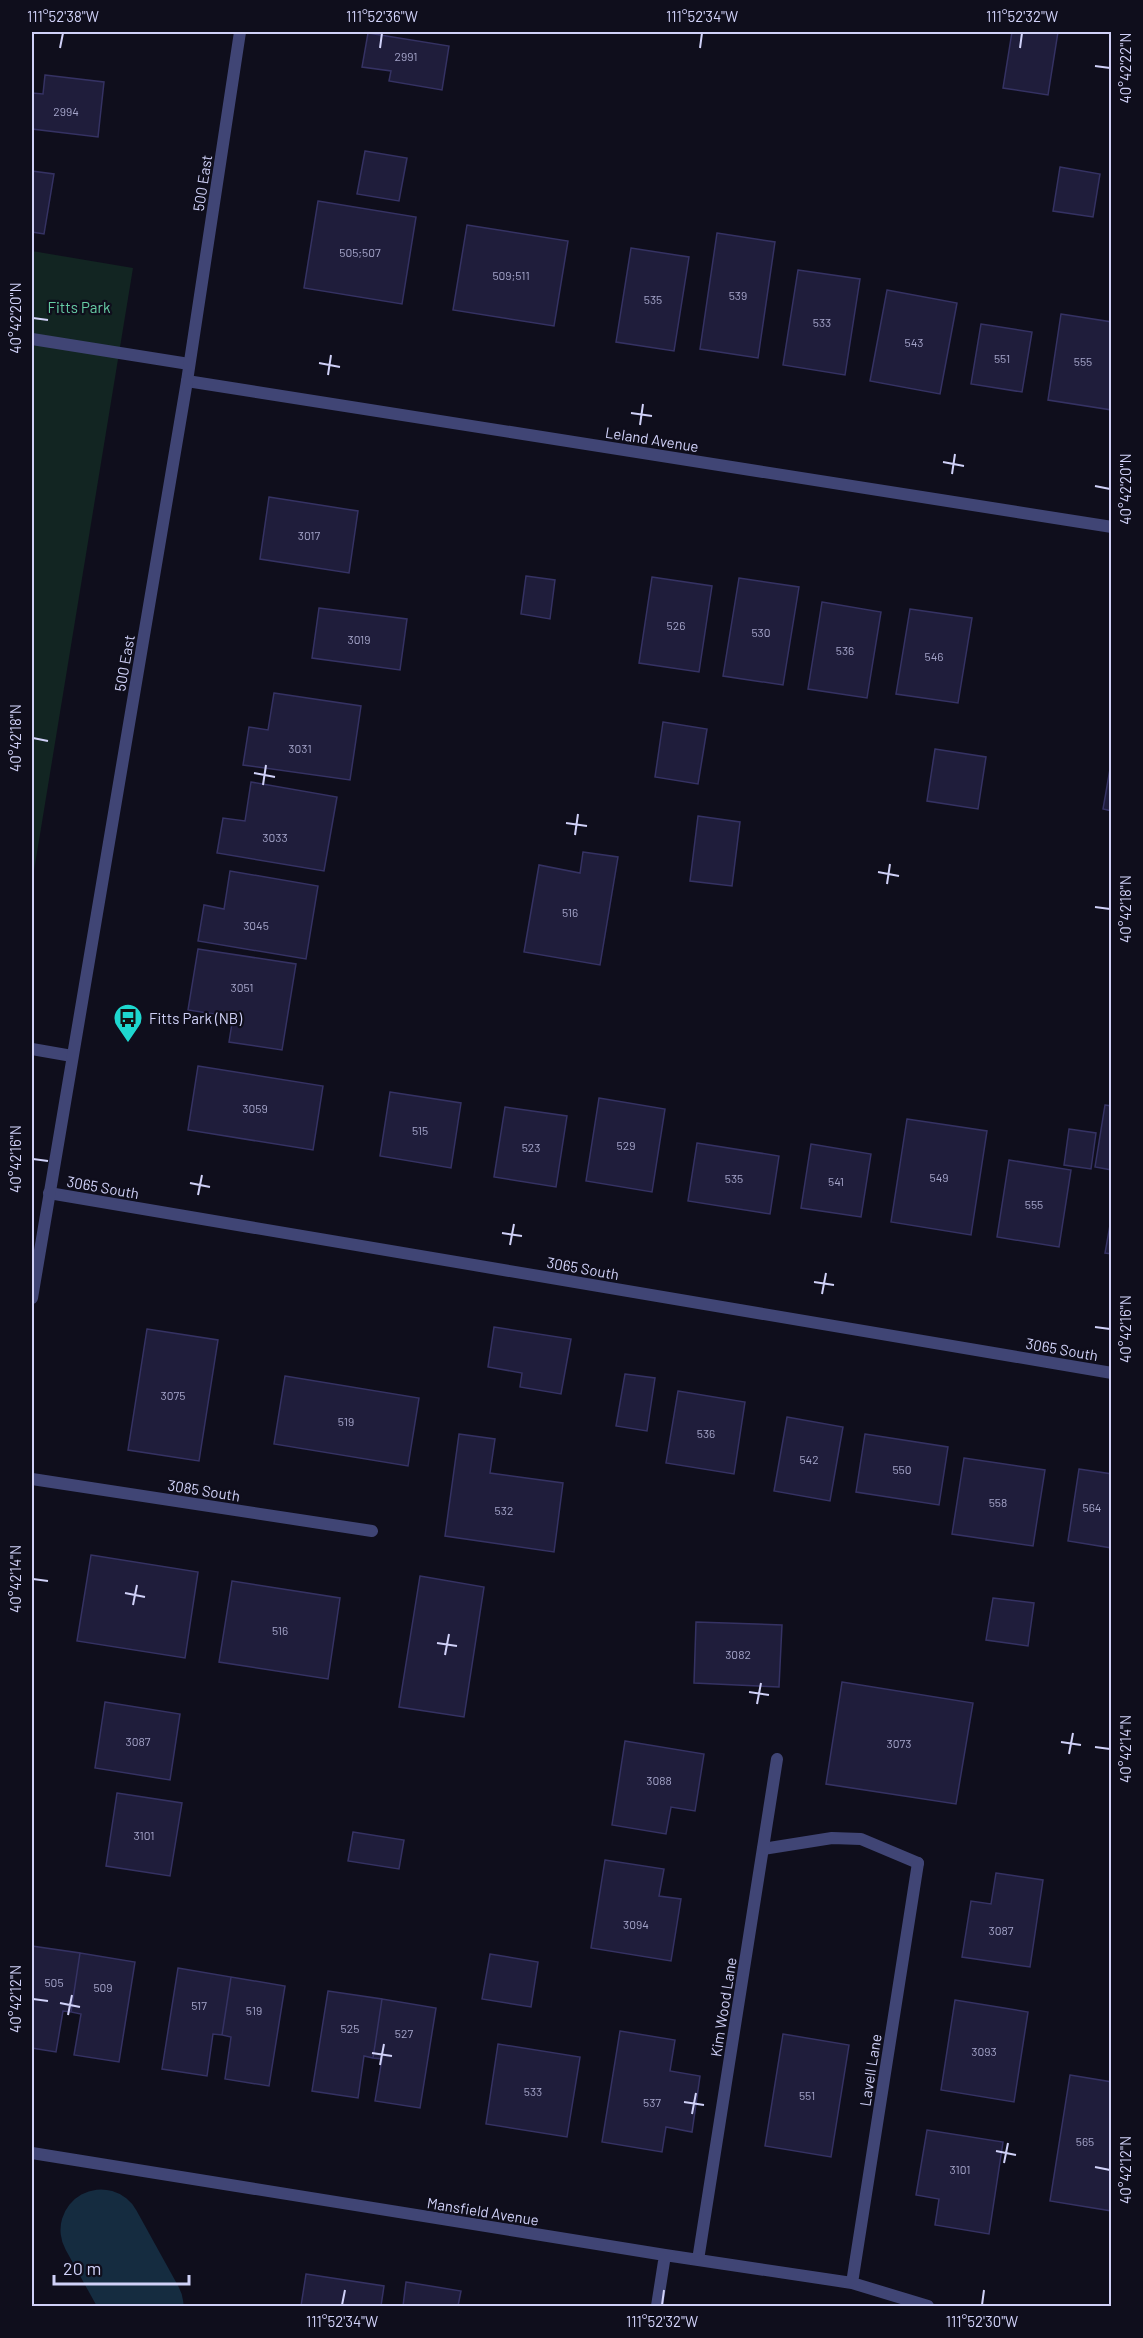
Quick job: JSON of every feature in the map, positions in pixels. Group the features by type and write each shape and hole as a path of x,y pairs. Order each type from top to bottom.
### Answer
{"street":[{"name":"500 East","path":"32,1298 187,381 240,32"},
{"path":"32,339 189,364"},
{"name":"Leland Avenue","path":"187,381 1112,527"},
{"path":"32,1049 72,1056"},
{"name":"3065 South","path":"49,1193 1112,1372"},
{"name":"3085 South","path":"32,1479 372,1531"},
{"name":"Kim Wood Lane","path":"698,2260 777,1759"},
{"name":"Lavell Lane","path":"763,1850 832,1838 861,1839 918,1863 852,2283"},
{"name":"Mansfield Avenue","path":"32,2153 852,2283 928,2307"},
{"path":"657,2307 665,2255"}],"green space":[{"name":"Fitts Park","path":"32,251 133,268 32,883"}],"building":[{"path":"1012,32 1058,32 1048,95 1003,88"},
{"path":"368,33 449,46 442,90 389,81 391,71 362,67"},
{"path":"45,75 104,82 98,137 32,129 32,93 43,94"},
{"path":"365,151 407,158 399,201 357,194"},
{"path":"1060,167 1100,174 1093,217 1053,211"},
{"path":"32,171 54,174 44,234 32,232"},
{"path":"318,201 416,217 402,304 304,288"},
{"path":"467,225 568,241 554,326 453,310"},
{"path":"717,233 775,242 758,358 700,349"},
{"path":"631,248 689,257 674,351 616,342"},
{"path":"798,270 860,279 845,375 783,365"},
{"path":"887,290 957,303 940,394 870,381"},
{"path":"1061,314 1112,322 1112,410 1048,400"},
{"path":"981,324 1032,332 1022,392 971,384"},
{"path":"269,497 358,511 349,573 260,559"},
{"path":"526,576 555,580 550,619 521,614"},
{"path":"652,577 712,586 699,672 639,663"},
{"path":"739,578 799,587 783,685 723,676"},
{"path":"822,602 881,612 867,698 808,689"},
{"path":"319,608 407,619 400,670 312,658"},
{"path":"910,609 972,618 958,703 896,694"},
{"path":"274,693 361,706 350,780 243,765 249,727 268,730"},
{"path":"663,722 707,729 698,784 655,777"},
{"path":"935,749 986,757 978,809 927,801"},
{"path":"1110,769 1112,769 1112,811 1103,809"},
{"path":"251,782 337,797 324,871 217,853 223,818 245,821"},
{"path":"698,816 740,822 732,886 690,881"},
{"path":"583,852 618,857 600,965 524,952 539,865 580,873"},
{"path":"230,871 318,886 306,959 198,941 204,905 224,909"},
{"path":"198,949 296,964 282,1050 229,1042 233,1017 188,1010"},
{"path":"198,1066 323,1086 313,1150 188,1130"},
{"path":"390,1092 461,1103 451,1168 380,1156"},
{"path":"599,1098 665,1109 652,1192 586,1181"},
{"path":"1105,1105 1112,1106 1112,1170 1095,1167"},
{"path":"505,1107 567,1116 556,1187 494,1177"},
{"path":"907,1119 987,1131 971,1235 891,1222"},
{"path":"1069,1129 1096,1133 1091,1169 1064,1165"},
{"path":"697,1143 779,1156 770,1214 688,1201"},
{"path":"811,1144 871,1154 861,1217 801,1208"},
{"path":"1009,1160 1071,1170 1059,1247 997,1237"},
{"path":"1112,1214 1112,1254 1105,1253"},
{"path":"494,1327 571,1339 561,1394 520,1387 522,1373 488,1367"},
{"path":"147,1329 218,1340 199,1461 128,1450"},
{"path":"625,1374 655,1378 647,1431 616,1426"},
{"path":"285,1376 419,1398 408,1466 274,1444"},
{"path":"678,1391 745,1402 734,1474 666,1463"},
{"path":"787,1417 843,1427 830,1501 774,1491"},
{"path":"459,1434 495,1439 490,1473 563,1483 554,1552 445,1536"},
{"path":"865,1434 948,1447 939,1505 856,1492"},
{"path":"964,1458 1045,1470 1033,1546 952,1534"},
{"path":"1079,1469 1112,1474 1112,1548 1068,1541"},
{"path":"91,1555 198,1572 185,1658 77,1641"},
{"path":"420,1576 484,1587 464,1717 399,1707"},
{"path":"232,1581 340,1598 328,1679 219,1662"},
{"path":"993,1598 1034,1603 1028,1646 986,1640"},
{"path":"696,1622 782,1625 779,1687 694,1683"},
{"path":"842,1682 973,1703 956,1804 826,1784"},
{"path":"105,1702 180,1714 170,1780 95,1768"},
{"path":"625,1741 704,1754 695,1811 671,1807 666,1834 612,1825"},
{"path":"117,1793 182,1803 170,1876 106,1866"},
{"path":"353,1832 404,1840 399,1869 348,1861"},
{"path":"605,1860 664,1869 659,1896 681,1899 671,1961 591,1948"},
{"path":"996,1873 1043,1880 1030,1967 962,1957 971,1901 991,1904"},
{"path":"32,1946 80,1953 71,2012 63,2011 56,2052 32,2048"},
{"path":"80,1953 135,1962 119,2062 74,2055 81,2014 71,2012"},
{"path":"490,1954 538,1962 531,2007 482,1999"},
{"path":"178,1968 231,1977 222,2035 213,2034 207,2076 162,2069"},
{"path":"231,1977 285,1986 269,2086 225,2079 231,2037 222,2035"},
{"path":"328,1991 382,1999 373,2058 364,2056 358,2098 312,2091"},
{"path":"382,1999 436,2008 420,2108 375,2101 382,2059 373,2058"},
{"path":"955,2000 1028,2012 1014,2102 941,2090"},
{"path":"620,2031 675,2040 670,2071 700,2076 692,2132 666,2127 662,2152 602,2142"},
{"path":"783,2034 849,2045 831,2157 765,2146"},
{"path":"498,2044 580,2057 567,2137 486,2124"},
{"path":"1070,2075 1112,2082 1112,2211 1050,2201"},
{"path":"927,2130 1003,2142 989,2234 935,2225 939,2199 916,2195"},
{"path":"306,2274 384,2286 381,2306 301,2306"},
{"path":"406,2282 461,2291 458,2306 403,2306"}],"waterway":[{"path":"101,2230 143,2306"}],"place":[{"name":"Fitts Park (NB)","path":"128,1044"}]}
